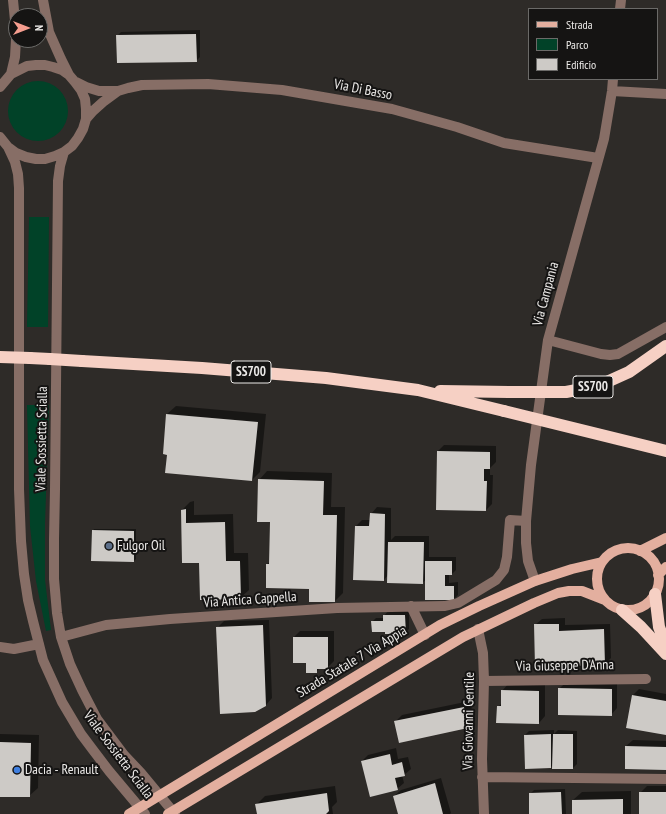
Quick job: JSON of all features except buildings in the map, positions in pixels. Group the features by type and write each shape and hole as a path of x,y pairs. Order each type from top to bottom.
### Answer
{"highway":[{"name":"SS700","path":"0,357 202,368 326,378 418,390 566,392 598,386 629,372 666,346"},
{"name":"SS700","path":"418,390 666,451"},
{"path":"655,594 659,627 666,645"},
{"path":"622,610 641,627 666,654"}],"main road":[{"path":"640,551 666,538"},
{"name":"Strada Statale 7 Via Appia","path":"129,814 143,811 159,796 440,625 535,581 572,569 602,562 610,554 619,549 630,548 640,551"},
{"path":"602,562 598,571 597,581 599,591 605,600 612,606 622,610 637,609 650,600 655,594 658,585 658,575 655,565 649,556 640,551"},
{"path":"658,575 666,567"},
{"path":"172,813 463,637 558,593 582,591 605,600"}],"street":[{"name":"Viale Sossietta Scialla","path":"8,147 16,153 26,157 36,159 50,158 64,152 72,146 83,129 86,119 85,99 81,90 72,78 49,32 43,0"},
{"path":"11,74 15,48"},
{"path":"0,87 11,74 27,66 45,65 53,67 62,70 72,78"},
{"name":"Via Di Basso","path":"72,78 86,87 99,91 118,91 142,85 208,84 282,90 392,109 456,127 504,143 598,158"},
{"name":"Via Campania","path":"535,581 528,561 526,521 531,465 548,340 604,139 613,80"},
{"name":"Via Di Basso","path":"86,119 103,102 118,91"},
{"path":"612,91 666,94"},
{"name":"Viale Sossietta Scialla","path":"0,137 8,147 15,162 19,188 19,489 21,541 28,600 43,660 62,702 81,734 109,771 143,811"},
{"name":"Viale Sossietta Scialla","path":"64,152 58,181 56,489 54,539 54,579 57,613 61,637 70,664 97,719 124,755 141,773 172,813"},
{"path":"548,340 610,355 618,354 666,327"},
{"path":"425,635 410,606 445,606 458,603 496,580 504,570 507,557 510,520 526,521"},
{"name":"Via Antica Cappella","path":"61,637 106,625 170,619 337,608 410,606"},
{"name":"Via Giovanni Gentile","path":"478,630 483,653 484,681 482,759 484,814"},
{"path":"0,647 14,649 39,644"},
{"name":"Via Giuseppe D'Anna","path":"484,681 646,679"},
{"path":"482,777 666,779"}],"green space":[{"path":"32,81 44,81 55,86 63,94 68,105 66,123 55,136 44,141 32,141 21,136 13,128 8,117 8,105 13,94 21,86"},
{"path":"29,217 49,217 48,327 27,327"},
{"path":"27,405 49,405 45,523 45,580 51,630 46,631 36,581 30,526"}],"place":[{"name":"Fulgor Oil","path":"109,546"},
{"name":"Dacia - Renault","path":"17,770"}]}
